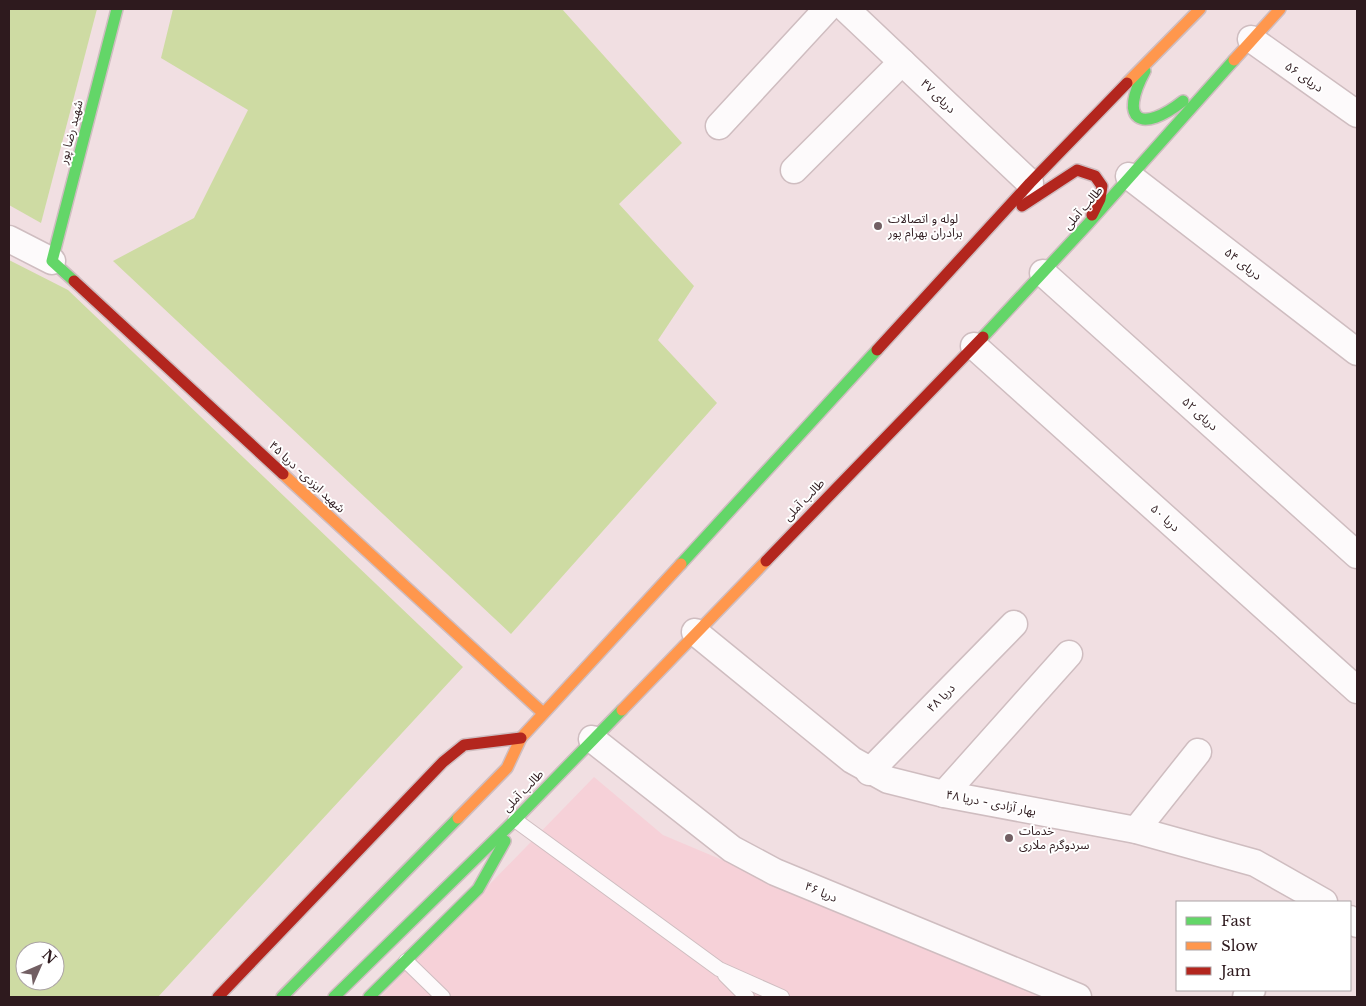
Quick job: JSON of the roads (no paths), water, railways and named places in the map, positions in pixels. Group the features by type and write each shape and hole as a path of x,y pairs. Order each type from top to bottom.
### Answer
{"main road":[{"name":"شهید رضا پور","path":"52,261 117,9"},
{"path":"282,997 506,768 521,738 543,713 988,228 1162,45 1200,9"},
{"name":"طالب آملی","path":"334,997 515,820 974,346 1087,225 1250,40 1280,9"},
{"path":"1162,45 1136,86 1131,100 1136,116 1143,121 1152,121 1170,113 1250,40"},
{"path":"988,228 1077,170 1089,172 1099,178 1102,184 1101,198 1087,225"},
{"name":"شهید ایزدی- دریا ۴۵","path":"52,261 543,713"},
{"path":"218,997 443,762 464,745 521,738"},
{"path":"369,997 478,889 499,856 515,820"}],"street":[{"path":"719,126 828,9"},
{"name":"دریای ۴۷","path":"846,9 1030,183"},
{"name":"دریای ۵۶","path":"1250,40 1357,114"},
{"path":"794,170 902,62"},
{"name":"دریای ۵۴","path":"1129,176 1357,352"},
{"path":"9,238 52,261"},
{"name":"دریای ۵۲","path":"1043,273 1357,555"},
{"name":"دریا ۵۰","path":"974,346 1357,690"},
{"name":"دریا ۴۸","path":"869,772 1014,624"},
{"name":"بهار آزادی - دریا ۴۸","path":"695,632 869,772 888,780 944,794 1136,830 1255,863 1319,901"},
{"path":"944,794 1069,654"},
{"name":"دریا ۴۶","path":"592,739 732,849 750,860 1078,997"},
{"path":"1136,830 1198,752"}],"lane":[{"path":"515,820 719,969 747,997"},
{"path":"406,961 442,997"},
{"path":"719,969 782,997"}],"place":[{"name":"لوله و اتصالات برادران بهرام پور","path":"878,226"},
{"name":"خدمات سردوگرم ملاری","path":"1009,838"}]}
